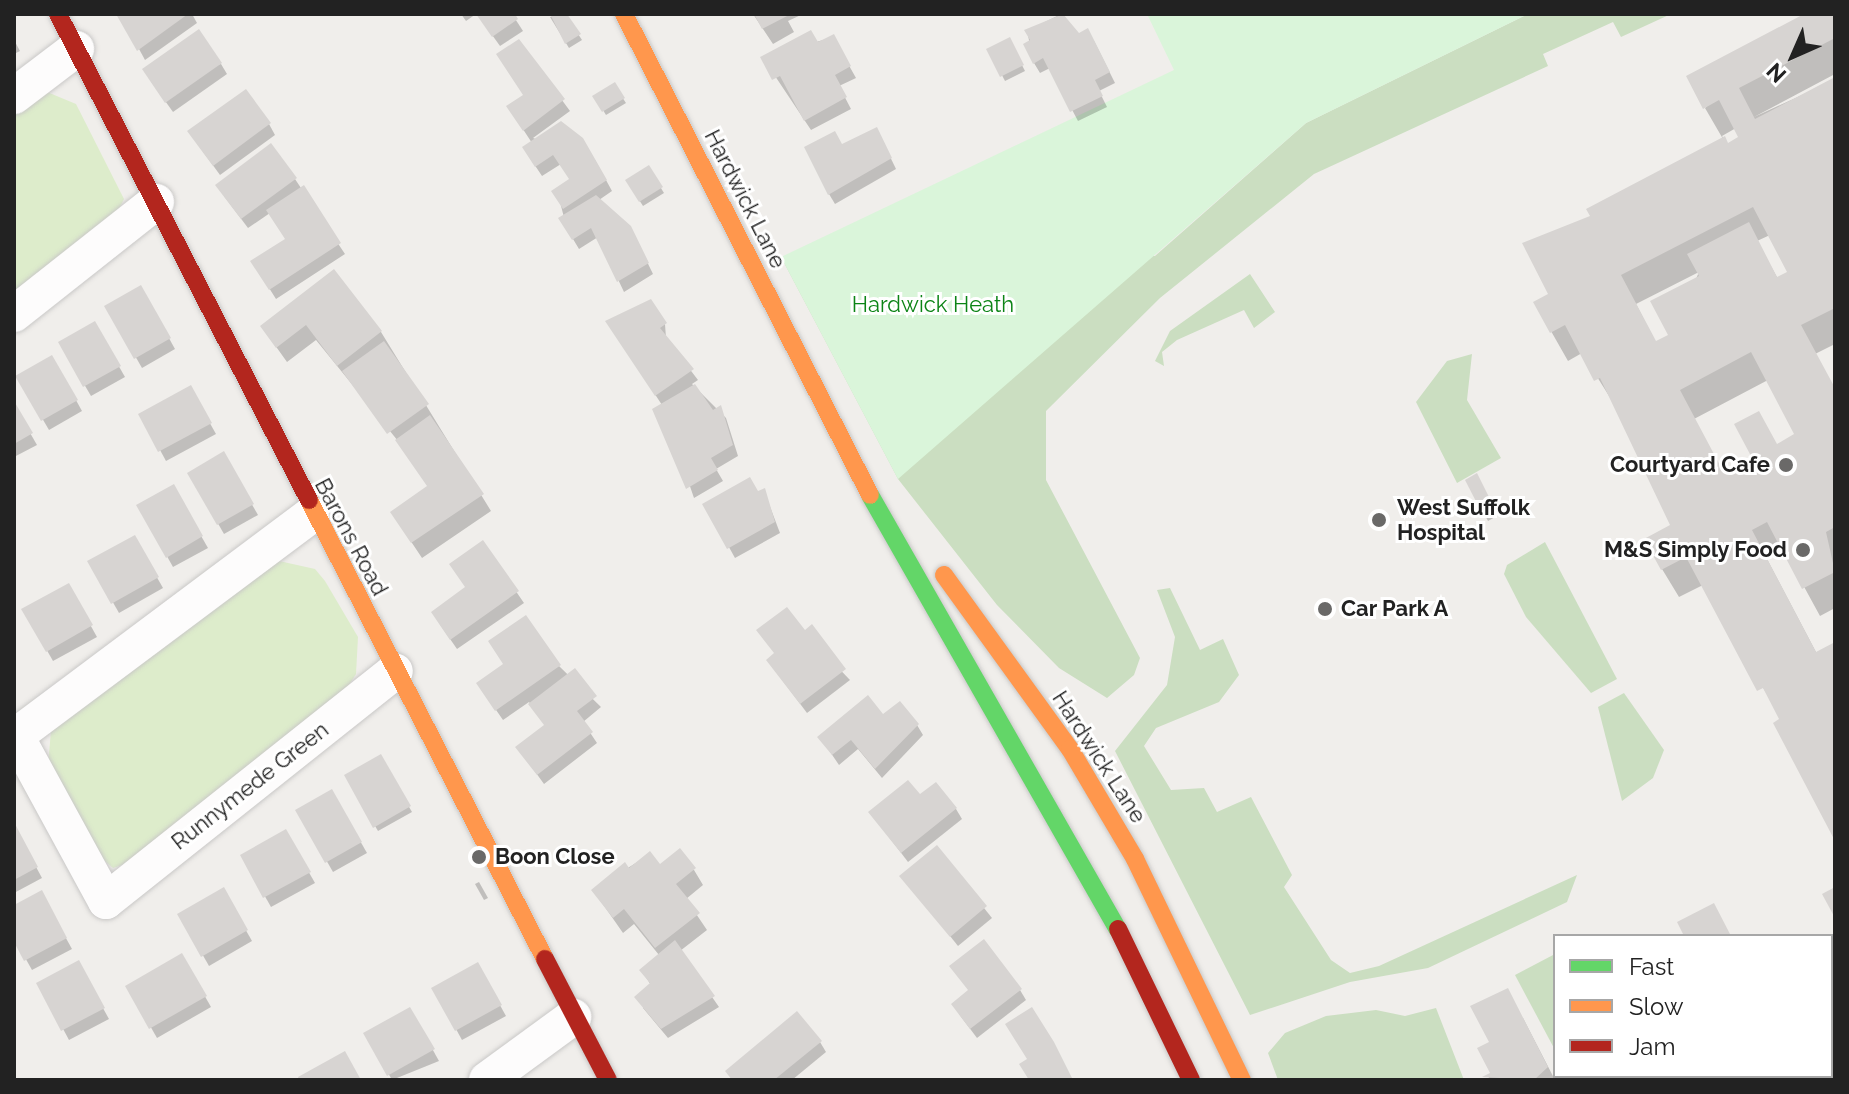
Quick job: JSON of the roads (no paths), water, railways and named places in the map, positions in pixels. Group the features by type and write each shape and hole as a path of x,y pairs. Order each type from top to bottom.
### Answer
{"street":[{"name":"Barons Road","path":"58,14 156,202 311,515 608,1080"},
{"name":"Hardwick Lane","path":"624,14 870,488 898,551 1103,897 1191,1080"},
{"path":"14,96 76,49"},
{"path":"14,314 156,202"},
{"name":"Hardwick Lane","path":"870,488 918,538 1070,749 1135,859 1242,1080"},
{"name":"Runnymede Green","path":"311,515 15,735 110,912 395,671"},
{"path":"487,1080 573,1017"}],"place":[{"name":"Courtyard Cafe","path":"1786,465"},
{"name":"West Suffolk Hospital","path":"1379,520"},
{"name":"M&S Simply Food","path":"1803,550"},
{"name":"Car Park A","path":"1325,609"},
{"name":"Boon Close","path":"479,857"}],"park label":[{"name":"Hardwick Heath","path":"933,305"}]}
